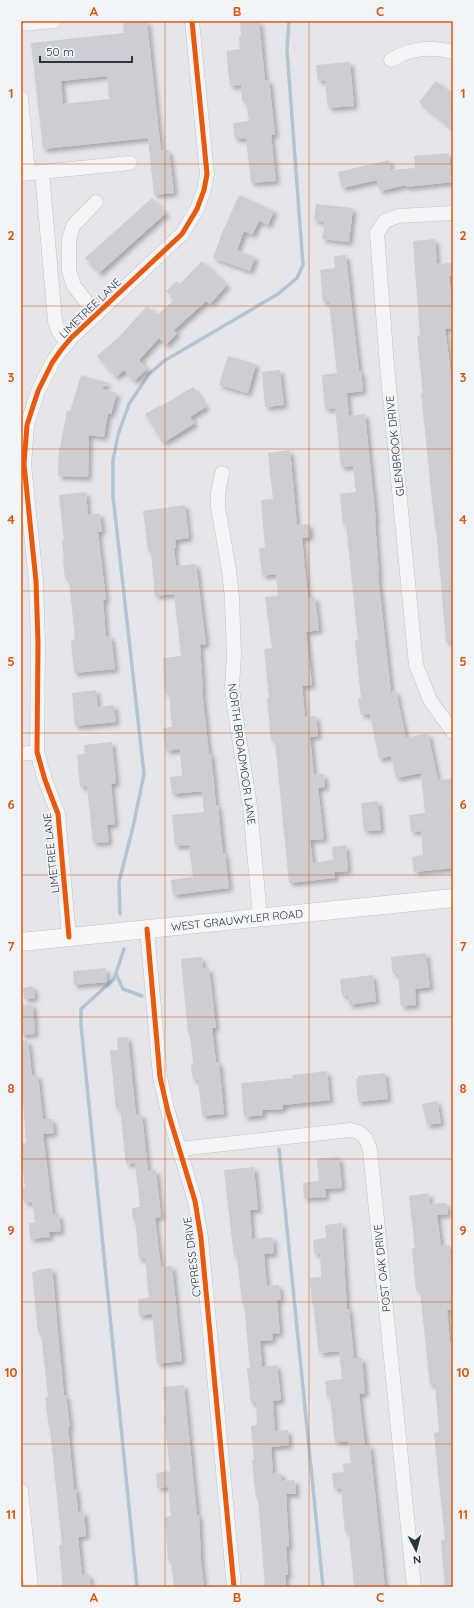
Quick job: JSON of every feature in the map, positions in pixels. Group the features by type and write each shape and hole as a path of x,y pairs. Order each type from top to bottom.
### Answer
{"main road":[{"name":"WEST GRAUWYLER ROAD","path":"21,942 453,898"}],"street":[{"path":"21,24 54,21"},
{"name":"LIMETREE LANE","path":"69,937 58,814 45,780 37,752 38,643 36,581 24,464 25,443 28,425 38,391 52,363 67,343 96,314 182,234 197,209 204,190 207,174 192,21"},
{"path":"391,60 401,54 418,49 442,48 453,52"},
{"path":"21,98 30,173 55,321 58,330 67,343"},
{"path":"30,173 130,163"},
{"path":"96,202 73,226 69,239 69,271 74,286 96,314"},
{"name":"GLENBROOK DRIVE","path":"453,213 398,216 385,221 377,233 387,366 416,665 430,700 453,732"},
{"name":"NORTH BROADMOOR LANE","path":"222,473 218,494 218,507 229,570 232,598 234,656 232,686 250,806 260,917"},
{"path":"21,754 37,752"},
{"name":"CYPRESS DRIVE","path":"147,929 160,1076 168,1112 195,1201 201,1238 234,1587"},
{"name":"POST OAK DRIVE","path":"180,1149 350,1130 356,1131 365,1136 370,1150 414,1587"},
{"path":"21,1491 31,1587"}],"building":[{"path":"123,21 147,21 161,151 169,150 174,193 154,195 148,138 43,149 31,43 124,33","holes":["107,76 109,99 63,104 61,81"]},
{"path":"240,21 259,21 265,80 269,80 275,134 271,135 276,181 251,183 246,138 235,139 233,123 249,121 246,101 242,101 241,85 230,86 228,70 227,51 240,49"},
{"path":"350,62 354,106 328,108 325,80 318,81 316,65"},
{"path":"436,81 453,94 453,129 419,102"},
{"path":"449,153 452,182 406,187 406,185 380,191 377,180 342,188 338,172 389,160 391,170 415,168 414,156"},
{"path":"239,195 274,211 268,225 259,221 252,235 244,231 237,250 255,257 250,271 213,258 222,233"},
{"path":"152,198 166,213 99,273 85,258"},
{"path":"316,204 353,208 349,242 322,239 325,222 314,220"},
{"path":"435,239 437,264 451,263 452,276 449,276 453,310 453,328 445,329 453,389 453,641 446,642 436,528 421,393 423,393 417,336 420,336 413,241"},
{"path":"346,255 359,371 361,371 363,391 347,393 349,416 365,414 376,521 378,575 391,692 396,691 406,738 428,733 438,780 452,779 453,868 414,872 412,857 423,855 421,831 411,832 409,815 425,813 421,773 396,778 391,756 379,759 370,714 361,715 358,698 361,698 355,640 358,640 346,524 343,525 340,494 356,492 353,466 341,467 335,408 325,409 322,375 337,373 329,302 323,302 320,270 335,268 334,256"},
{"path":"202,261 227,285 210,304 206,301 174,330 177,333 166,345 159,338 139,360 147,369 134,381 124,370 116,377 97,356 119,337 147,306 157,315 174,300 166,291 177,281 180,284"},
{"path":"228,356 256,364 248,393 219,385"},
{"path":"280,370 284,405 265,407 262,372"},
{"path":"81,375 108,383 102,389 117,393 111,414 108,413 104,437 89,435 88,477 58,476 59,448 67,411 70,411"},
{"path":"193,387 206,407 190,417 195,423 163,443 145,414"},
{"path":"290,450 297,525 309,524 310,537 302,538 308,598 315,597 319,630 306,632 312,685 302,686 305,717 316,716 318,736 310,737 314,775 324,774 325,787 318,788 324,839 310,840 313,863 333,860 332,847 346,845 348,871 334,872 335,878 289,883 275,740 271,740 267,698 269,697 264,649 272,648 265,597 278,596 276,574 262,576 259,548 265,548 261,500 273,499 268,453"},
{"path":"86,492 88,515 100,513 102,532 98,532 106,600 103,600 106,637 111,636 115,669 74,673 71,641 75,640 69,579 65,579 62,541 64,540 59,495"},
{"path":"185,505 189,538 175,540 176,548 174,548 176,566 196,564 206,644 200,645 202,690 209,754 211,754 216,805 218,805 223,854 225,853 229,888 173,895 171,880 193,877 189,845 175,846 172,815 204,812 202,791 172,794 170,777 182,776 180,749 166,751 163,728 172,727 169,693 165,693 163,658 181,656 174,594 155,596 151,551 148,551 143,511"},
{"path":"96,690 98,707 114,705 116,722 75,726 72,693"},
{"path":"112,742 116,783 111,784 115,824 107,825 109,842 93,843 87,786 80,787 77,755 85,754 84,745"},
{"path":"378,801 381,830 364,831 361,803"},
{"path":"426,953 430,987 415,989 416,1005 401,1006 398,974 393,974 391,957"},
{"path":"202,957 203,969 209,968 216,1028 212,1028 216,1062 219,1062 224,1114 202,1116 198,1079 193,1080 190,1033 188,1033 181,959"},
{"path":"106,968 107,982 74,985 73,971"},
{"path":"373,975 376,1001 349,1005 348,995 342,996 340,979"},
{"path":"33,986 35,998 24,999 23,988"},
{"path":"33,1004 35,1034 21,1035 21,1005"},
{"path":"128,1037 136,1115 142,1114 148,1171 156,1170 161,1217 155,1218 161,1267 172,1266 182,1361 157,1364 152,1314 139,1316 138,1299 149,1298 145,1259 139,1259 135,1220 133,1220 132,1208 140,1207 135,1163 126,1164 120,1109 116,1109 110,1050 118,1050 117,1038"},
{"path":"28,1040 32,1076 38,1075 43,1119 52,1119 54,1133 43,1134 53,1215 59,1214 61,1231 49,1232 50,1237 30,1239 29,1223 35,1223 32,1202 24,1203 22,1188 25,1188 21,1152 21,1143 26,1143 23,1102 21,1102 21,1041"},
{"path":"327,1071 330,1100 283,1105 283,1109 262,1110 263,1115 244,1117 241,1083 293,1078 292,1075"},
{"path":"385,1073 388,1099 358,1102 356,1079 358,1079 358,1076"},
{"path":"437,1101 441,1123 427,1125 422,1104"},
{"path":"339,1157 342,1188 325,1189 326,1197 304,1198 303,1183 319,1181 317,1159"},
{"path":"254,1167 258,1210 250,1210 252,1239 273,1237 274,1253 264,1254 267,1286 279,1285 281,1299 277,1300 280,1333 272,1334 273,1340 260,1341 262,1367 277,1365 281,1400 273,1401 275,1431 288,1430 289,1445 271,1447 273,1474 281,1473 282,1481 295,1480 296,1494 286,1494 289,1547 286,1547 288,1575 285,1575 286,1587 265,1587 258,1497 256,1498 252,1460 254,1460 251,1426 257,1425 256,1403 251,1403 247,1368 250,1368 244,1303 242,1303 237,1256 234,1257 224,1170"},
{"path":"429,1193 430,1204 446,1203 448,1214 437,1215 441,1246 449,1245 453,1272 453,1309 447,1310 450,1343 453,1342 453,1587 445,1587 441,1540 445,1540 434,1433 439,1432 435,1385 430,1385 420,1291 416,1291 412,1248 415,1248 409,1196"},
{"path":"342,1223 347,1309 349,1309 354,1358 362,1358 365,1393 359,1394 365,1445 370,1445 385,1587 354,1587 349,1532 345,1533 341,1488 334,1489 332,1473 344,1472 343,1464 351,1463 348,1441 335,1442 330,1397 327,1397 325,1381 342,1379 339,1351 319,1353 310,1278 321,1277 320,1253 314,1254 313,1240 326,1238 325,1225"},
{"path":"52,1268 64,1395 66,1395 70,1427 68,1427 74,1489 76,1489 78,1512 84,1511 86,1536 78,1537 82,1575 89,1574 91,1587 63,1587 59,1545 62,1545 50,1429 45,1397 48,1397 41,1333 38,1333 32,1272"},
{"path":"184,1385 197,1515 199,1515 204,1587 174,1587 171,1561 168,1561 165,1517 171,1516 168,1487 157,1488 156,1473 170,1471 164,1416 166,1416 163,1387"}],"waterway":[{"path":"120,914 119,882 133,827 144,774 113,496 113,460 118,435 129,404 149,374 164,361 278,294 297,278 303,265 287,50 289,21"},
{"path":"124,949 114,979 81,1009 81,1025 137,1587"},
{"path":"116,974 123,989 142,996"},
{"path":"279,1149 323,1587"}],"cycle path":[{"path":"69,937 58,814 45,780 37,752 38,643 36,581 24,464 27,425 38,391 52,363 61,350 71,338 182,234 197,209 204,190 207,174 192,21"},
{"path":"147,929 160,1077 168,1112 195,1201 201,1238 234,1587"}]}
